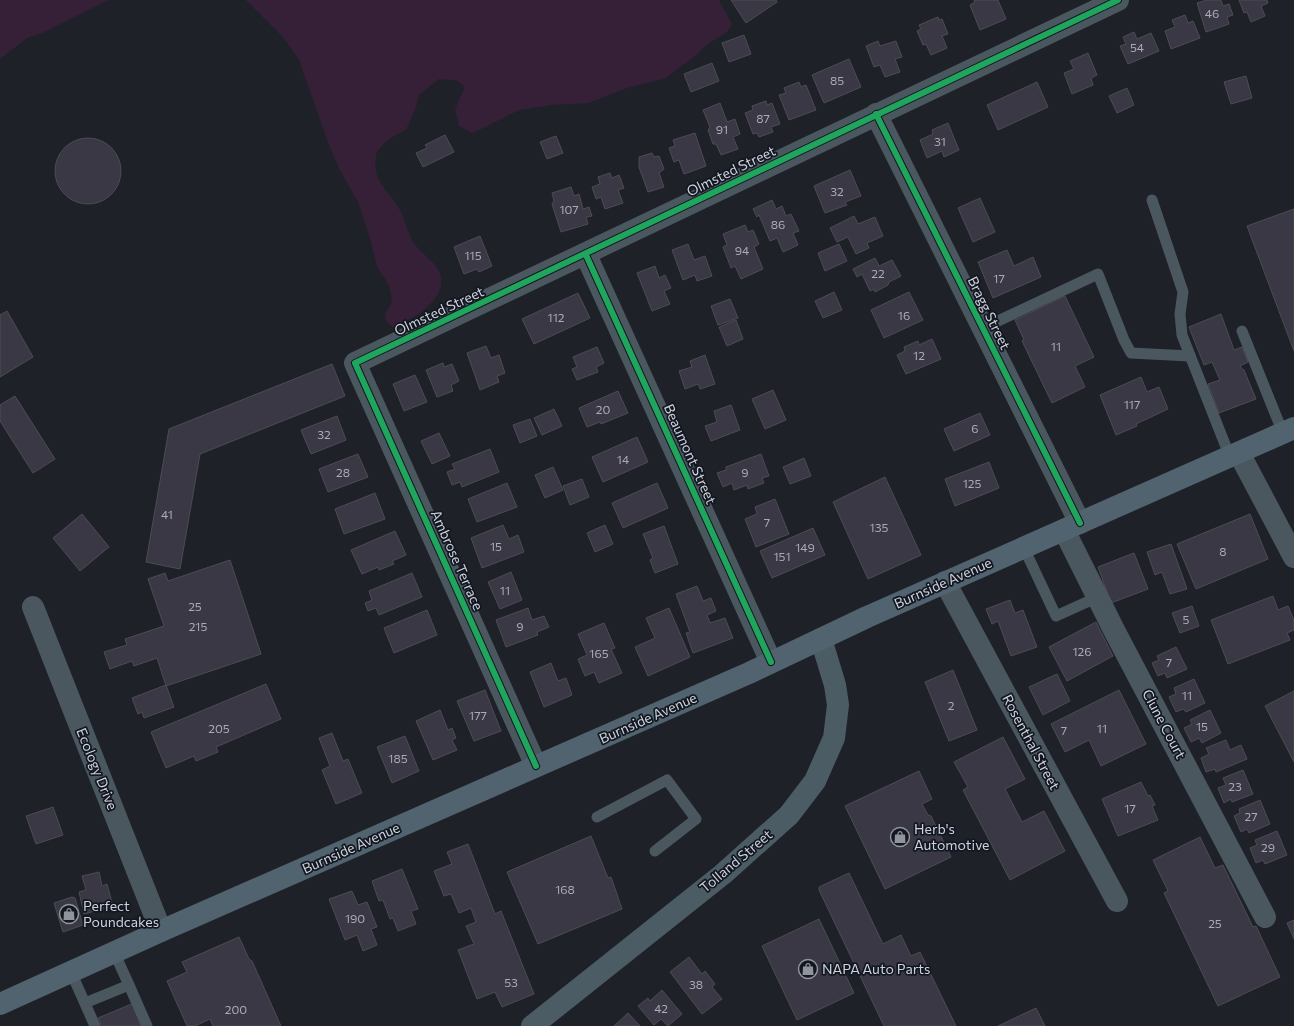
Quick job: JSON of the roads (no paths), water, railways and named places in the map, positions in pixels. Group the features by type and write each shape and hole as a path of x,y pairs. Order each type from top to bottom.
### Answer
{"main road":[{"name":"Burnside Avenue","path":"0,1004 161,931 771,662 945,582 1289,431"},
{"name":"Tolland Street","path":"532,1026 723,874 789,815 815,781 834,738 838,705 835,685 821,638"}],"street":[{"name":"Olmsted Street","path":"355,363 586,255 876,114 1118,0"},
{"name":"Bragg Street","path":"876,114 983,328 1072,526"},
{"name":"Beaumont Street","path":"586,255 771,662"},
{"name":"Ambrose Terrace","path":"355,363 536,766"},
{"path":"1235,455 1294,557"},
{"name":"Clune Court","path":"1072,526 1098,597 1265,916"},
{"name":"Rosenthal Street","path":"945,582 1117,901"},
{"name":"Ecology Drive","path":"33,607 161,931"}],"lane":[{"path":"1152,200 1183,292 1180,314 1182,335 1235,455"},
{"path":"983,328 1098,274 1124,340 1131,353 1190,356"},
{"path":"1242,331 1289,431"},
{"path":"1024,548 1056,616 1098,597"},
{"path":"597,817 667,780 696,819 655,851"},
{"path":"114,952 147,1026"},
{"path":"71,972 95,1026"},
{"path":"85,1003 129,985"}],"place":[{"name":"Herb's Automotive","path":"900,837"},
{"name":"Perfect Poundcakes","path":"69,914"},
{"name":"NAPA Auto Parts","path":"808,969"}]}
